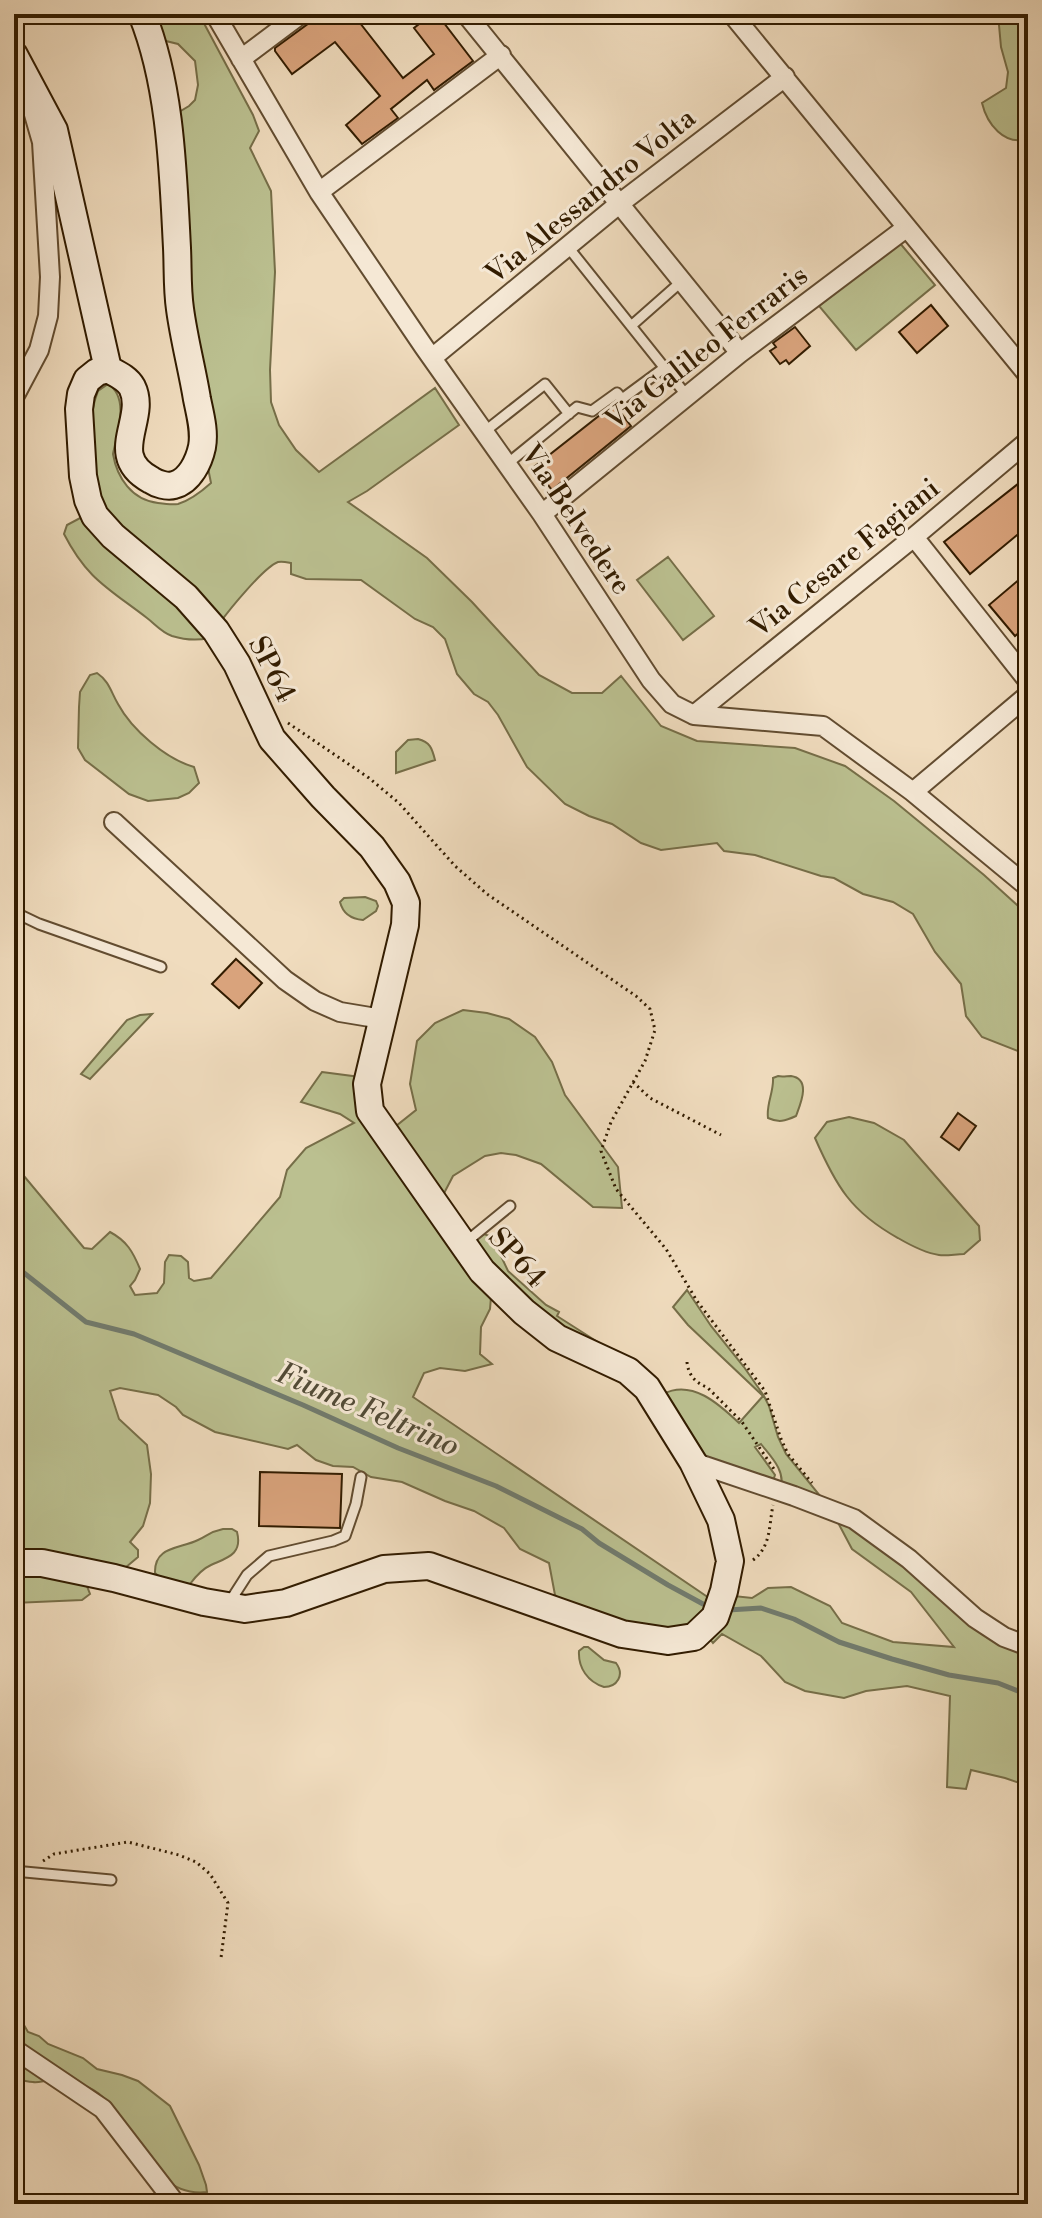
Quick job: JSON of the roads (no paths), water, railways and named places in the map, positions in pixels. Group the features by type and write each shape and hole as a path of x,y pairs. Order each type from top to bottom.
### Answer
{"street":[{"path":"17,64 54,130 108,369 127,380 135,397 128,445 131,460 140,474 158,484 176,485 189,476 197,463 202,446 202,421 180,309 173,168 163,90 142,14"},
{"name":"Via Belvedere","path":"215,14 319,192 542,514 651,680 672,704 694,715"},
{"path":"241,59 301,14"},
{"path":"466,14 740,353"},
{"path":"732,14 1028,375"},
{"path":"319,192 501,55"},
{"path":"14,397 39,350 48,316 50,277 42,142 17,64"},
{"name":"Via Alessandro Volta","path":"432,358 619,204 785,77"},
{"name":"Via Galileo Ferraris","path":"542,514 740,353 906,228"},
{"name":"SP64","path":"108,369 97,372 87,380 79,409 83,476 95,516 113,536 186,597 216,631 237,664 272,739 372,847 397,882 406,903 405,925 367,1084 370,1111 482,1271 524,1312 557,1338 628,1371 647,1388 693,1462 721,1520 730,1561 715,1617 694,1637 668,1641 622,1634 429,1566 384,1569 286,1603 245,1609 227,1606"},
{"name":"Via Cesare Fagiani","path":"694,715 1028,441"},
{"path":"914,537 1028,681"},
{"path":"913,792 1028,695"},
{"path":"694,715 823,726 913,792 1028,887"},
{"path":"114,822 285,980 315,1001 340,1012 382,1019"},
{"path":"693,1462 854,1519 909,1559 975,1618 1004,1637 1028,1646"},
{"path":"14,1563 42,1563 227,1606"},
{"path":"14,2049 103,2109 176,2204"}],"lane":[{"path":"568,247 687,396"},
{"path":"631,326 682,281"},
{"path":"507,464 577,407 592,411 617,393 622,399 664,368"},
{"path":"484,432 545,384 569,414"},
{"path":"14,912 39,924 161,967"},
{"path":"464,1244 510,1206"},
{"path":"227,1606 247,1575 269,1556 345,1536 361,1477"},
{"path":"14,1871 111,1880"}],"waterway":[{"name":"Fiume Feltrino","path":"14,1265 86,1322 134,1334 398,1448 496,1486 582,1529 599,1543 703,1604"},
{"name":"Fiume Feltrino","path":"728,1610 761,1608 794,1619 839,1642 949,1675 998,1683 1028,1695"}]}
